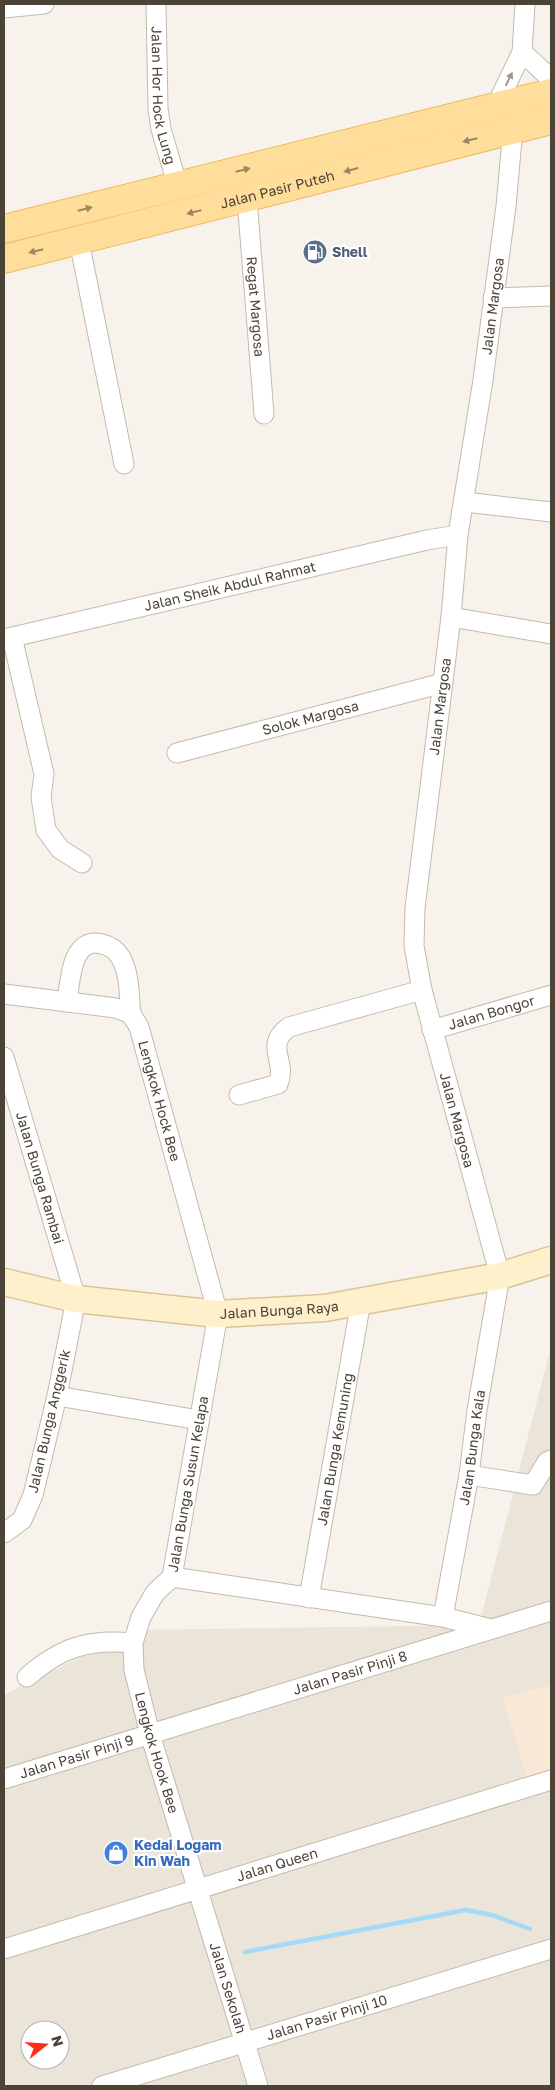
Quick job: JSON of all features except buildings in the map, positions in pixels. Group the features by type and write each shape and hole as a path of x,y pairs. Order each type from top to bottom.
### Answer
{"main road":[{"name":"Jalan Pasir Puteh","path":"4,229 551,93"},
{"name":"Jalan Pasir Puteh","path":"4,259 247,199 551,120"},
{"name":"Jalan Bunga Raya","path":"4,1282 76,1299 218,1314 325,1308 500,1276 551,1260"}],"street":[{"path":"8,6 44,4"},
{"name":"Jalan Hor Hock Lung","path":"156,4 158,110 161,129 178,187"},
{"path":"496,106 522,52 525,4"},
{"path":"522,52 551,79"},
{"name":"Jalan Margosa","path":"500,1276 432,1030 414,946 415,908 451,618 458,535 465,502 506,206 512,129"},
{"name":"Regat Margosa","path":"247,199 264,414"},
{"path":"79,241 124,464"},
{"path":"493,298 551,296"},
{"path":"465,502 551,512"},
{"name":"Jalan Sheik Abdul Rahmat","path":"8,638 427,540 458,535"},
{"path":"451,618 551,634"},
{"path":"8,638 44,774 41,798 46,830 60,849 82,863"},
{"name":"Solok Margosa","path":"177,754 443,683"},
{"name":"Lengkok Hock Bee","path":"67,1002 73,963 81,948 90,944 100,943 117,952 123,962 127,977 131,1014 139,1027 218,1314"},
{"path":"239,1094 278,1084 281,1076 276,1043 280,1034 289,1027 422,990"},
{"path":"4,994 116,1008 131,1014"},
{"name":"Jalan Bongor","path":"432,1030 551,995"},
{"name":"Jalan Bunga Rambai","path":"4,1057 76,1299"},
{"name":"Jalan Bunga Kala","path":"443,1617 500,1276"},
{"name":"Jalan Bunga Anggerik","path":"4,1534 22,1520 33,1496 76,1299"},
{"name":"Jalan Bunga Kemuning","path":"309,1598 361,1302"},
{"name":"Jalan Bunga Susun Kelapa","path":"133,1643 140,1617 155,1593 172,1577 218,1314"},
{"path":"56,1396 199,1420"},
{"path":"468,1475 533,1485 547,1462 551,1460"},
{"path":"172,1577 443,1617 492,1629"},
{"name":"Jalan Pasir Pinji 8","path":"150,1734 551,1611"},
{"path":"27,1677 44,1662 72,1648 109,1641 133,1643"},
{"name":"Lengkok Hook Bee","path":"133,1643 134,1670 150,1734 198,1890"},
{"name":"Jalan Pasir Pinji 9","path":"4,1779 150,1734"},
{"name":"Jalan Queen","path":"4,1949 551,1780"},
{"name":"Jalan Sekolah","path":"198,1890 258,2086"},
{"name":"Jalan Pasir Pinji 10","path":"102,2086 551,1949"}],"shaded area":[{"path":"551,1347 551,2086 4,2086 4,1695 136,1630 479,1625"},
{"path":"551,1684 551,1779 529,1785 503,1698"}],"waterway":[{"path":"245,1952 466,1910 492,1915 530,1929"}],"place":[{"name":"Shell","path":"315,252"},
{"name":"Kedai Logam Kin Wah","path":"116,1853"}]}
